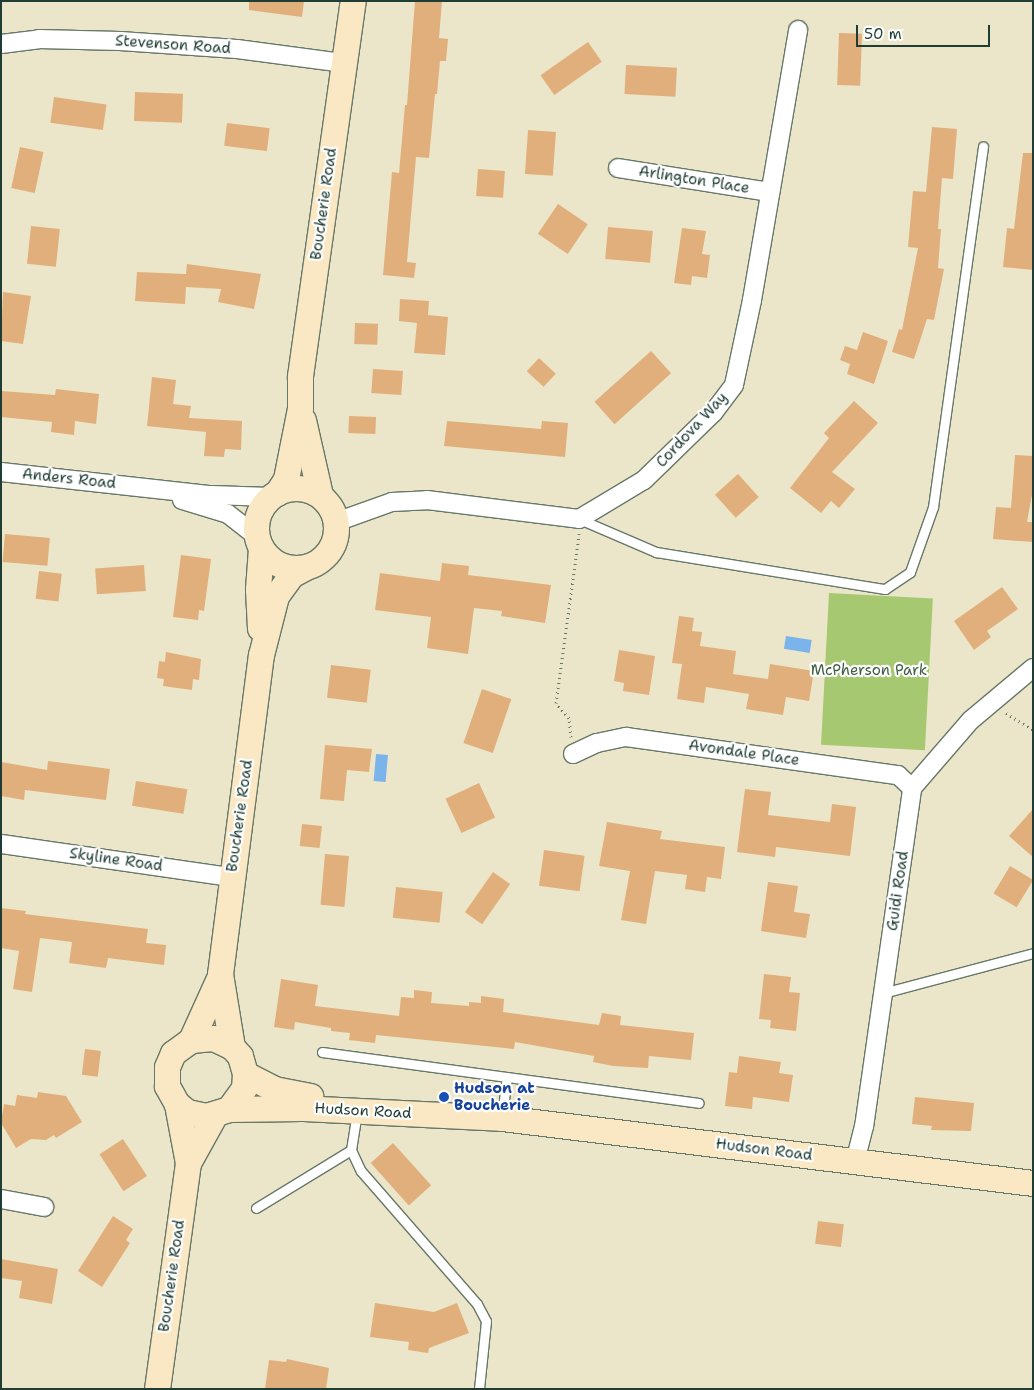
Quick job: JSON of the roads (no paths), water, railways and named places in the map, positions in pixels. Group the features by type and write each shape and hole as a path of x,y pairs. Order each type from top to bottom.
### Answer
{"main road":[{"name":"Boucherie Road","path":"274,495 288,471 300,408 300,376 353,1"},
{"name":"Boucherie Road","path":"300,408 320,495"},
{"path":"294,488 320,495 331,507 336,522 337,532 330,552 314,565 304,568 279,565 259,542 258,514 274,495 294,488"},
{"name":"Boucherie Road","path":"259,542 258,589 261,655"},
{"name":"Boucherie Road","path":"188,1163 222,1112 244,1088 246,1074 240,1056 232,1047 220,976 231,877 261,655 276,596 291,575 304,568"},
{"name":"Boucherie Road","path":"157,1389 188,1163 177,1104 167,1086 167,1067 173,1053 191,1040 220,976"},
{"path":"191,1040 213,1038 232,1047"},
{"name":"Hudson Road","path":"246,1074 274,1089 301,1095 1033,1183"},
{"path":"177,1104 196,1115 222,1112"},
{"name":"Hudson Road","path":"222,1112 358,1110 499,1118"}],"street":[{"name":"Cordova Way","path":"579,519 644,480 713,413 734,385 798,30"},
{"name":"Stevenson Road","path":"1,44 39,39 120,41 238,49 344,63"},
{"name":"Arlington Place","path":"618,168 770,192"},
{"name":"Anders Road","path":"1,472 211,495 274,495"},
{"name":"Anders Road","path":"136,486 228,514 259,542"},
{"path":"336,522 392,502 427,500 579,519"},
{"path":"912,788 971,720 1033,668"},
{"name":"Avondale Place","path":"573,754 597,743 626,737 898,775 912,788"},
{"name":"Guidi Road","path":"855,1162 864,1127 912,788"},
{"name":"Skyline Road","path":"1,844 231,877"},
{"path":"1,1199 44,1207"}],"lane":[{"path":"579,519 656,552 866,586 885,588 910,572 933,506 983,146"},
{"path":"883,993 1033,953"},
{"path":"322,1052 699,1103"},
{"path":"499,1118 507,1077"},
{"path":"358,1110 351,1150 361,1171 478,1304 486,1321 479,1389"},
{"path":"256,1208 351,1150"}],"water":[{"path":"786,636 812,640 810,653 784,649"},
{"path":"376,754 388,755 386,782 374,781"}],"place":[{"name":"Hudson at Boucherie","path":"444,1097"}],"park label":[{"name":"McPherson Park","path":"869,671"}]}
